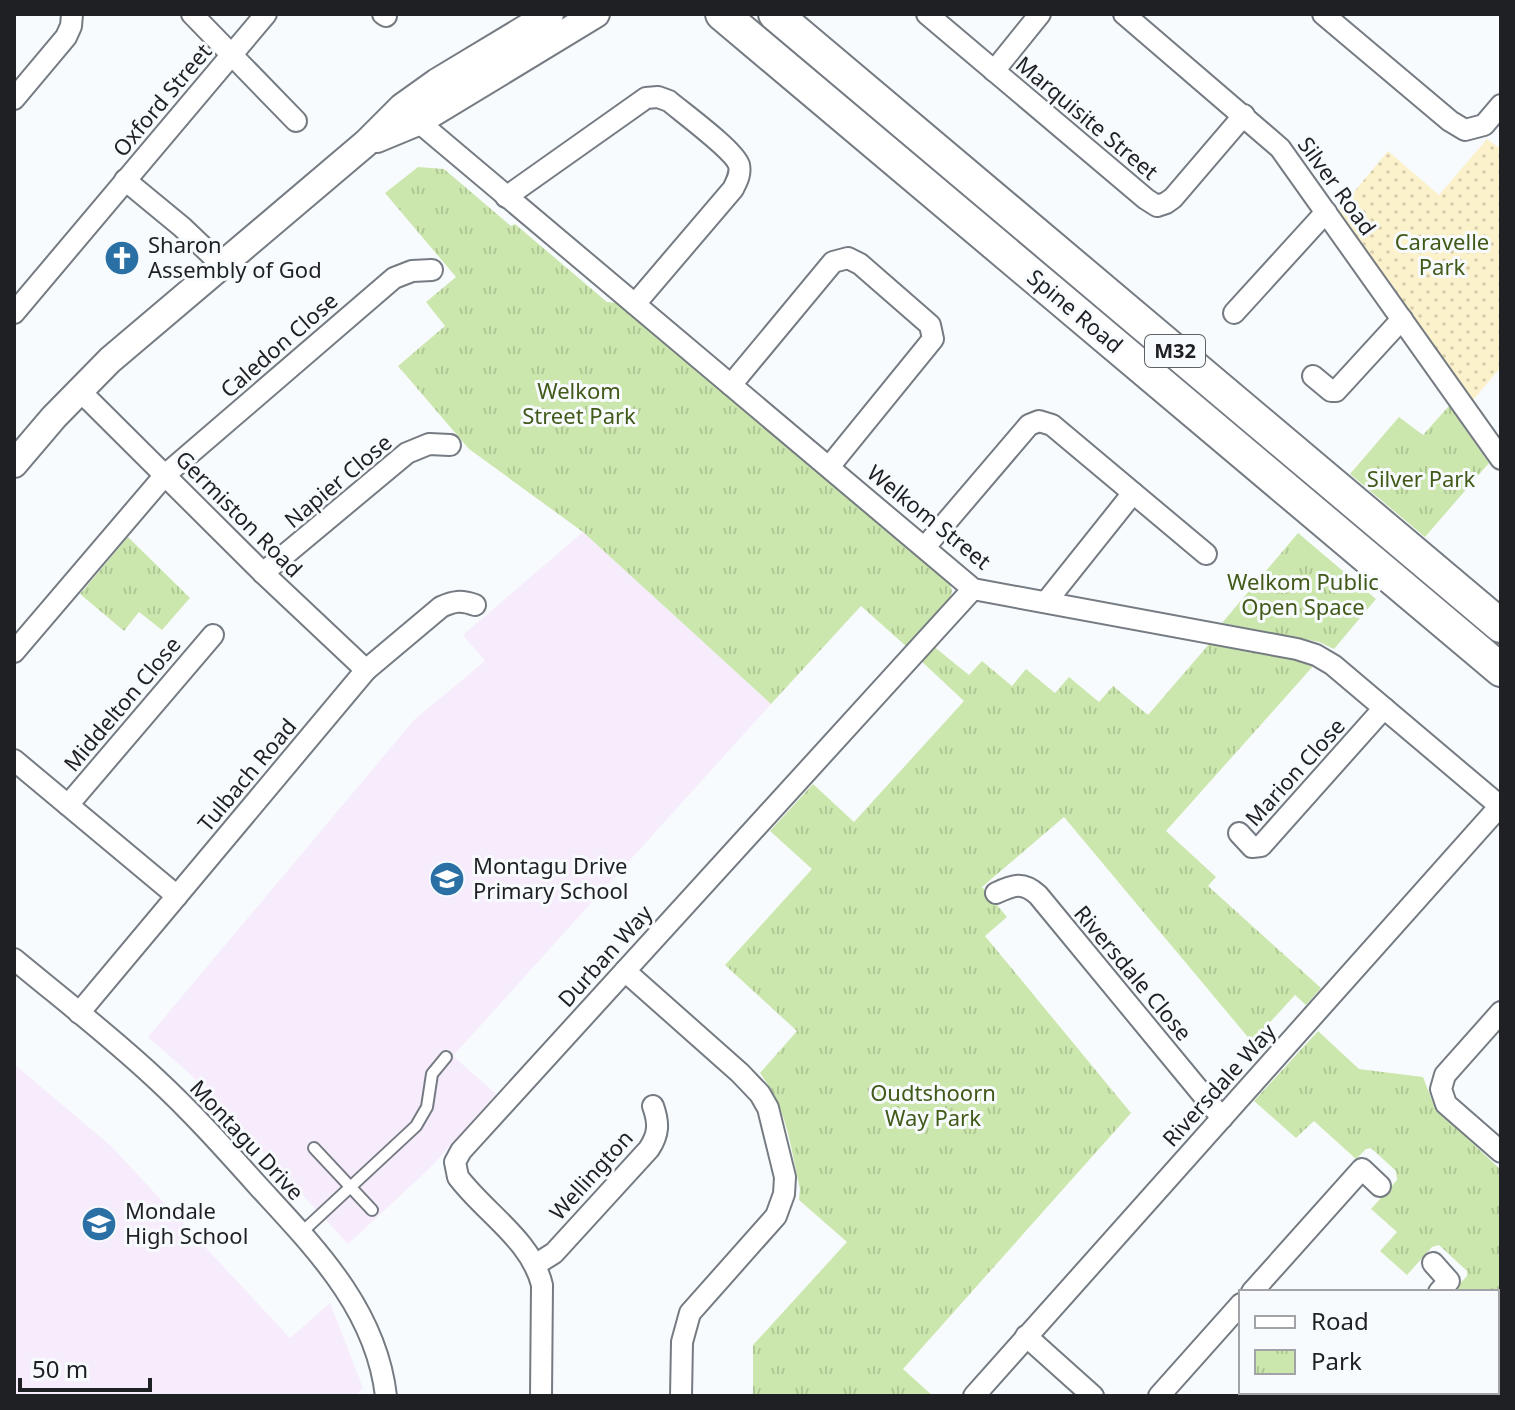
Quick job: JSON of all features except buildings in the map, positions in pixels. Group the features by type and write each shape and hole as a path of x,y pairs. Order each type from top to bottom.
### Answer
{"main road":[{"name":"Spine Road","path":"722,14 1501,670"},
{"name":"Spine Road","path":"775,14 1501,626"}],"street":[{"path":"14,99 66,37 72,14"},
{"path":"192,14 296,121"},
{"name":"Oxford Street","path":"14,313 266,14"},
{"path":"410,114 437,82 550,14"},
{"path":"14,464 79,390 110,360 366,143 410,114 596,14"},
{"name":"Marquisite Street","path":"927,14 1157,206 1173,198 1244,115"},
{"path":"994,71 1040,14"},
{"path":"1323,14 1450,121 1465,130 1484,125 1501,105"},
{"name":"Silver Road","path":"1136,18 1280,148 1501,459"},
{"path":"506,197 646,98 658,97 669,101 735,157 738,180 635,304"},
{"name":"Welkom Street","path":"410,114 973,589 1305,650 1333,665 1500,806"},
{"name":"Oxford Street","path":"125,180 222,265"},
{"path":"1234,313 1326,212"},
{"path":"731,385 833,262 843,258 857,261 930,325 932,343 829,467"},
{"name":"Caledon Close","path":"14,652 165,475 394,278 412,271 432,270"},
{"path":"1313,376 1331,391 1338,390 1402,319"},
{"name":"Germiston Road","path":"79,390 263,573 366,670"},
{"path":"925,547 1029,425 1039,421 1052,425 1206,554"},
{"name":"Napier Close","path":"263,573 407,453 429,444 450,445"},
{"path":"1046,602 1133,493"},
{"name":"Durban Way","path":"541,1396 542,1285 535,1265 525,1249 458,1177 455,1162 461,1151 973,589"},
{"name":"Tulbach Road","path":"79,1013 366,670 441,607 463,600 475,605"},
{"name":"Middelton Close","path":"68,805 213,635"},
{"name":"Marion Close","path":"1239,833 1252,847 1261,846 1384,708"},
{"path":"14,760 177,896"},
{"name":"Riversdale Way","path":"974,1396 1500,806"},
{"name":"Riversdale Close","path":"996,893 1019,884 1038,895 1222,1118"},
{"name":"Montagu Drive","path":"14,959 154,1077 333,1270 364,1320 378,1356 386,1396"},
{"path":"625,971 760,1094 768,1108 785,1177 784,1194 776,1216 690,1313 682,1342 681,1396"},
{"path":"1501,1012 1445,1075 1441,1089 1446,1104 1501,1152"},
{"name":"Wellington","path":"535,1265 554,1253 649,1149 656,1138 658,1126 653,1106"},
{"path":"1254,1290 1362,1169 1380,1186"},
{"path":"1433,1263 1448,1278 1449,1282 1441,1290"},
{"path":"1159,1396 1239,1306"},
{"path":"1026,1336 1093,1396"}],"lane":[{"path":"301,1233 424,1115 432,1074 446,1057"},
{"path":"314,1148 372,1210"}],"shaded area":[{"name":"Montagu Drive Primary School","path":"583,532 771,704 453,1056 496,1094 431,1167 348,1244 190,1074 148,1037 414,720 485,661 463,635"},
{"name":"Mondale High School","path":"14,1064 111,1146 290,1338 330,1303 363,1388 356,1396 14,1396"}],"sand":[{"name":"Caravelle Park","path":"1487,139 1498,147 1501,144 1501,367 1473,400 1338,211 1388,151 1439,195"}],"green space":[{"name":"Welkom Street Park","path":"418,167 444,169 607,302 619,303 949,582 952,591 950,600 907,647 861,606 771,704 583,532 469,449 398,366 445,326 426,302 456,277 385,193"},
{"name":"Silver Park","path":"1449,406 1489,463 1425,537 1350,474 1399,417 1423,435"},
{"name":"Welkom Public Open Space","path":"1298,533 1376,599 1334,649 1319,642 1222,623"},
{"path":"128,537 190,598 162,630 139,612 124,631 80,594"},
{"name":"Oudtshoorn Way Park","path":"1210,643 1315,664 1166,831 1216,877 1208,886 1321,988 1306,1005 1295,995 1252,1042 1064,817 982,887 1007,917 985,936 1131,1113 903,1369 933,1396 753,1396 753,1345 847,1242 799,1200 800,1189 787,1129 777,1101 760,1073 797,1031 725,965 812,869 770,831 813,784 854,822 964,701 919,659 932,645 969,675 982,661 1012,686 1026,669 1055,693 1069,677 1099,702 1113,686 1148,715"},
{"path":"1318,1031 1359,1069 1423,1077 1435,1108 1501,1170 1501,1396 1442,1394 1499,1394 1499,1290 1454,1290 1467,1276 1467,1271 1439,1245 1432,1247 1407,1275 1380,1251 1397,1232 1371,1209 1397,1180 1396,1171 1371,1148 1356,1159 1314,1121 1296,1138 1254,1101"}],"place":[{"name":"Sharon Assembly of God","path":"122,258"},
{"name":"Montagu Drive Primary School","path":"447,879"},
{"name":"Mondale High School","path":"99,1224"}]}
